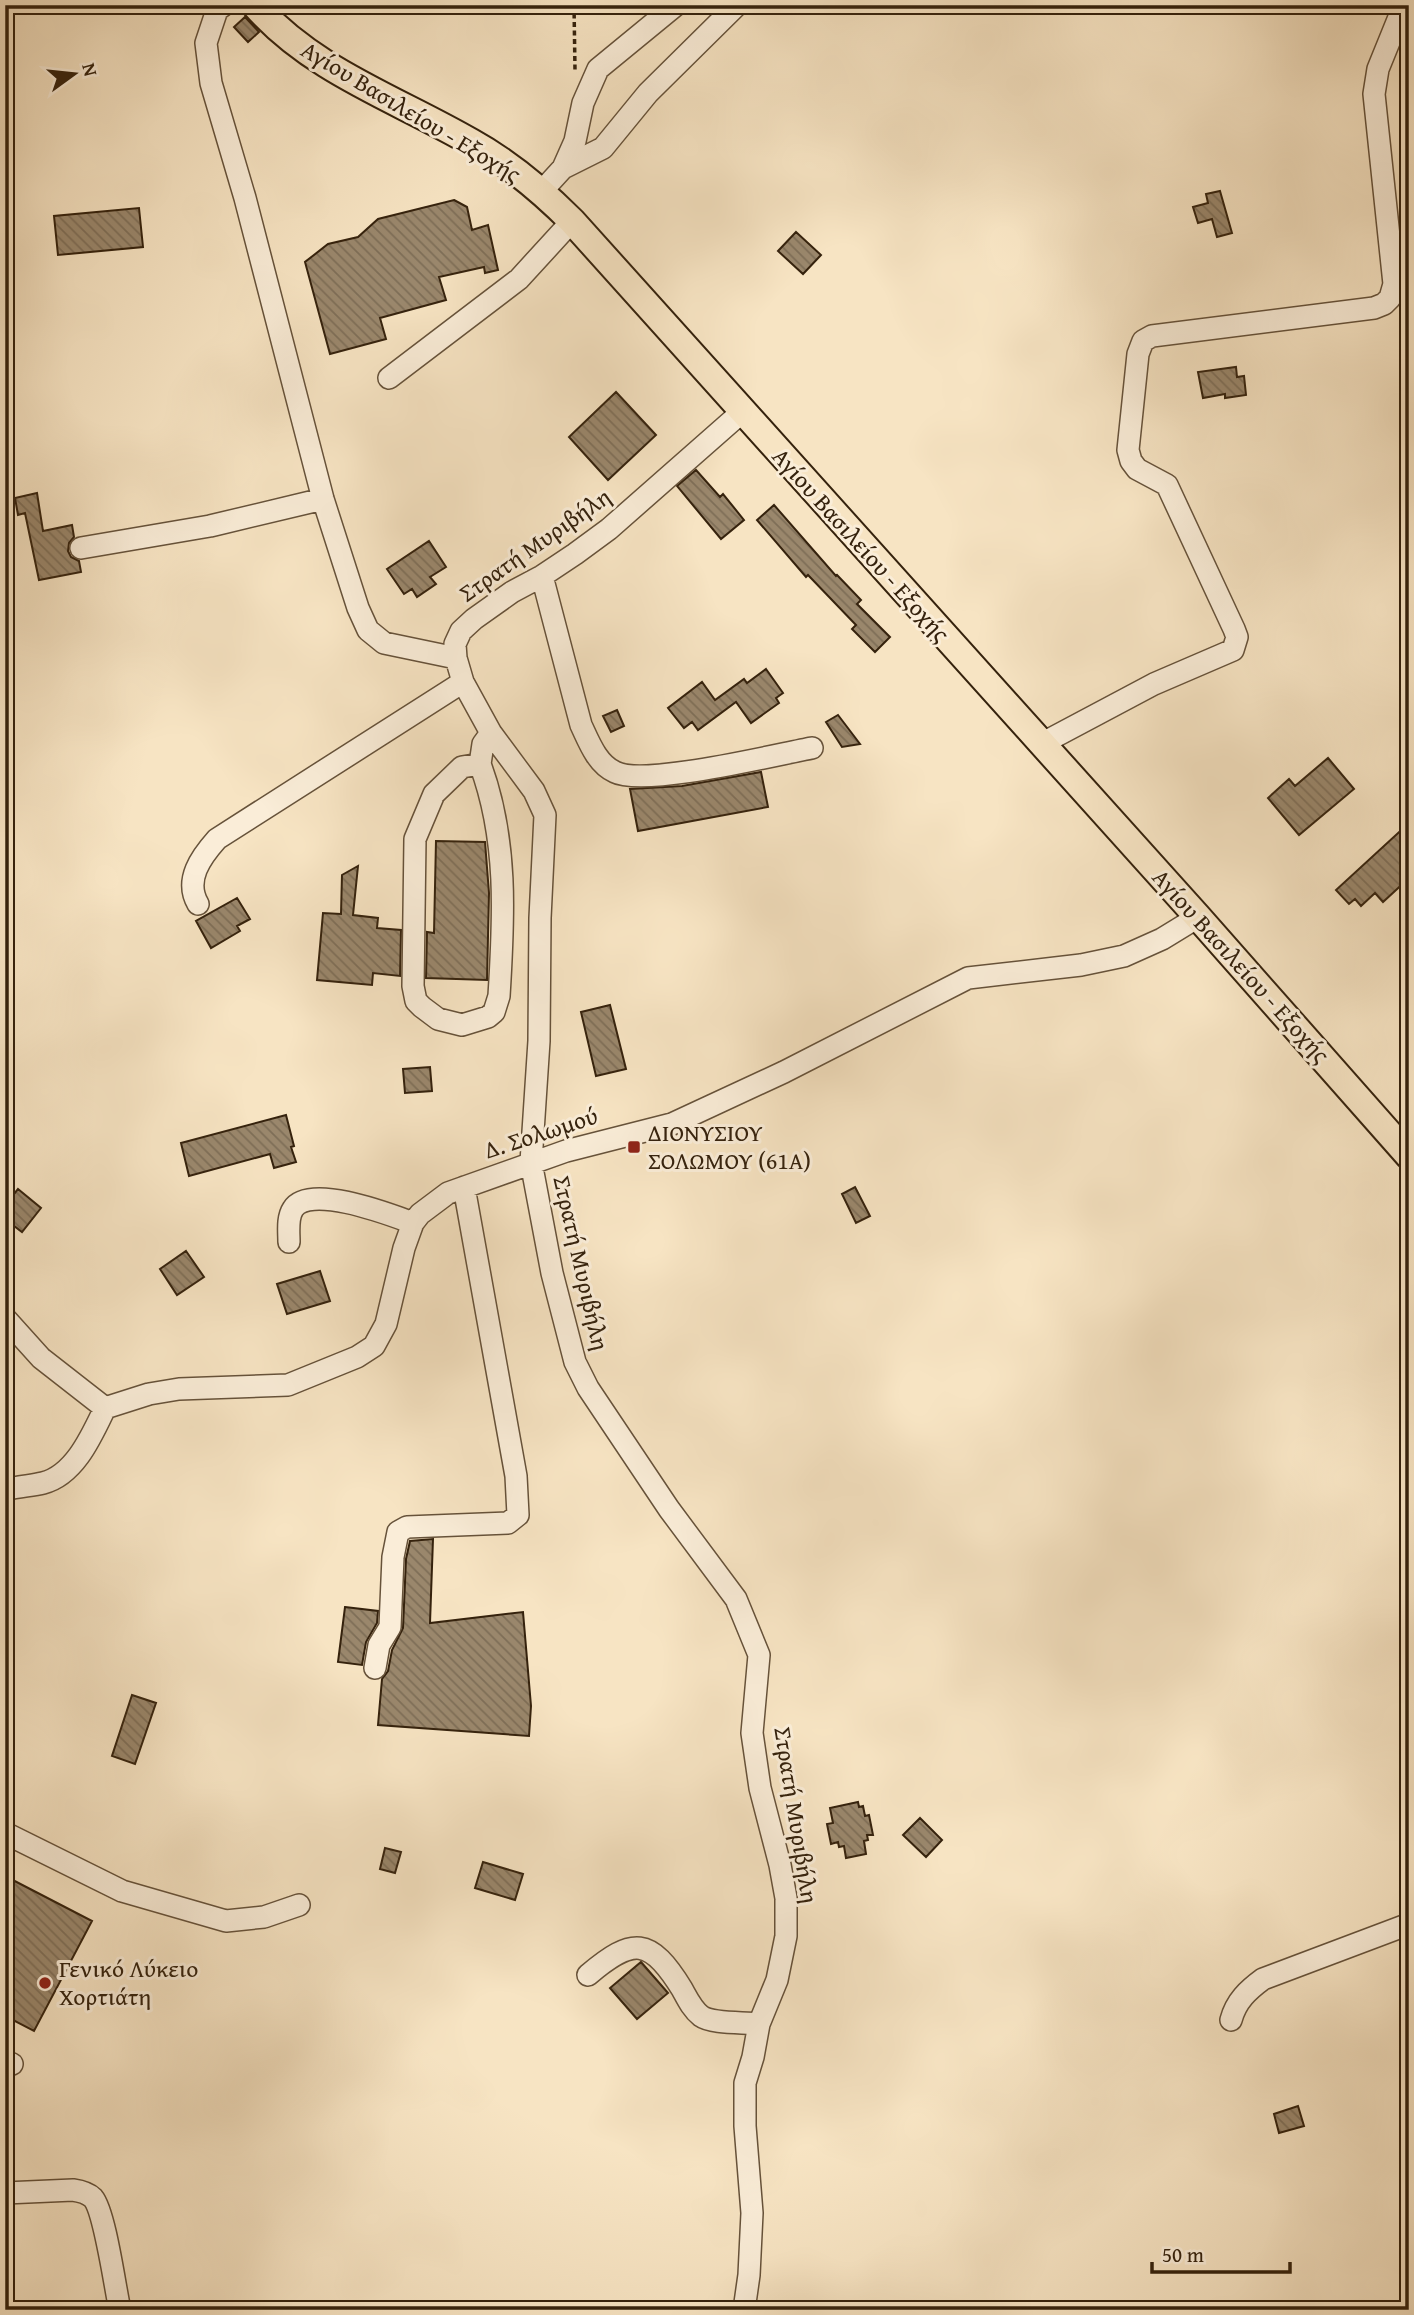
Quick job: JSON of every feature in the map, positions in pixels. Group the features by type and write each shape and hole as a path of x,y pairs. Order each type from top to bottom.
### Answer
{"main road":[{"name":"Αγίου Βασιλείου - Εξοχής","path":"255,5 289,39 331,68 469,140 542,191 572,221 1198,917 1409,1156"}],"street":[{"path":"224,5 218,10 206,43 211,83 245,198 323,499 358,608 368,631 384,643 456,657"},
{"path":"542,191 563,168 575,141 583,103 598,69 676,5"},
{"path":"563,168 603,148 648,93 737,5"},
{"path":"1041,744 1154,684 1233,650 1236,645 1234,629 1167,485 1137,469 1131,461 1128,450 1138,354 1143,341 1152,337 1374,308 1390,298 1394,284 1374,94 1378,69 1404,5"},
{"path":"389,378 519,279 572,221"},
{"name":"Στρατή Μυριβήλη","path":"742,412 609,529 542,576 512,592 461,631 455,644 463,682 491,733 534,791 544,815 539,1041 531,1162 552,1273 575,1362 588,1388 669,1509 736,1598 759,1655 752,1733 762,1797 786,1898 786,1936 777,1980 760,2024 745,2083 745,2126 752,2213 749,2275 744,2310"},
{"path":"81,548 210,526 323,499"},
{"path":"542,576 581,725 603,764 614,772 624,776 668,775 812,748"},
{"path":"198,904 192,887 194,872 217,839 463,682"},
{"path":"480,764 462,766 434,794 415,839 413,986 416,1001 438,1019 462,1026 488,1017 494,1012 499,996 502,852 491,794 480,764 483,744 491,733"},
{"name":"Δ. Σολωμού","path":"105,1408 149,1394 180,1389 288,1385 357,1357 374,1346 386,1324 404,1248 414,1223 430,1206 448,1193 531,1162 671,1124 784,1072 968,978 1081,965 1124,956 1162,939 1198,917"},
{"path":"375,1668 379,1645 390,1627 393,1557 398,1532 407,1527 508,1523 518,1516 516,1476 464,1187"},
{"path":"289,1242 289,1223 293,1209 301,1202 311,1199 322,1198 367,1208 414,1223"},
{"path":"5,1318 41,1358 105,1408 91,1436 63,1473 44,1483 5,1490"},
{"path":"5,1833 122,1891 226,1922 264,1917 299,1905"},
{"path":"1231,2020 1234,2010 1247,1992 1263,1979 1409,1924"},
{"path":"588,1975 617,1953 643,1948 661,1959 694,2010 702,2017 713,2022 725,2020 760,2024"},
{"path":"5,2193 73,2190 82,2191 92,2197 101,2218 120,2310"}],"path":[{"path":"573,5 575,74 583,103"}],"building":[{"path":"245,17 259,32 248,42 234,27"},
{"path":"1220,191 1232,233 1217,237 1212,219 1198,223 1193,207 1208,203 1206,194"},
{"path":"454,200 467,207 472,230 488,225 498,270 485,273 484,267 439,277 446,300 380,318 386,339 330,354 305,262 328,244 358,237 378,219"},
{"path":"139,208 143,247 58,255 54,216"},
{"path":"796,232 821,255 803,274 778,251"},
{"path":"1236,367 1237,377 1244,376 1246,395 1225,398 1225,394 1203,398 1198,372"},
{"path":"616,392 656,435 608,480 569,437"},
{"path":"696,470 720,497 723,494 744,520 721,539 677,486"},
{"path":"37,493 43,531 72,525 74,537 69,543 68,551 71,557 79,561 81,572 39,580 25,513 18,515 15,498"},
{"path":"774,505 836,576 861,600 857,604 890,637 875,652 852,629 856,625 808,575 806,577 757,520"},
{"path":"429,541 446,567 430,577 436,584 417,597 412,589 404,594 387,569"},
{"path":"766,669 783,693 776,698 779,703 751,723 736,702 698,730 692,722 684,728 668,708 702,682 715,700 744,679 747,683"},
{"path":"617,710 624,726 611,732 603,716"},
{"path":"838,715 860,744 842,747 826,722"},
{"path":"1328,758 1354,789 1299,835 1268,798 1289,779 1295,786"},
{"path":"761,772 768,807 638,831 630,789 682,786"},
{"path":"1409,823 1409,878 1383,902 1375,893 1361,906 1355,899 1349,904 1336,890"},
{"path":"436,841 485,842 489,893 487,980 426,978 427,932 434,933"},
{"path":"358,866 353,915 378,918 377,928 401,930 400,976 373,973 372,985 317,980 323,913 341,914 342,875"},
{"path":"237,898 250,919 237,926 240,931 211,948 196,921"},
{"path":"610,1005 626,1069 596,1076 581,1012"},
{"path":"430,1067 432,1091 405,1093 403,1069"},
{"path":"286,1115 296,1162 274,1168 270,1154 189,1176 181,1143"},
{"path":"855,1187 870,1216 856,1223 842,1194"},
{"path":"18,1189 41,1208 22,1232 5,1219 5,1205"},
{"path":"186,1251 204,1277 177,1295 160,1269"},
{"path":"320,1271 330,1301 287,1314 277,1284"},
{"path":"433,1539 430,1623 523,1612 531,1706 529,1736 378,1725 382,1679 388,1671 392,1650 403,1628 406,1559 410,1541"},
{"path":"345,1607 378,1611 377,1623 366,1642 362,1665 338,1662"},
{"path":"132,1695 156,1703 135,1764 112,1756"},
{"path":"858,1802 859,1807 863,1806 865,1816 869,1815 873,1835 867,1835 868,1840 864,1841 866,1854 846,1858 844,1846 839,1847 838,1842 831,1844 827,1824 833,1823 830,1808"},
{"path":"920,1818 942,1840 926,1857 903,1835"},
{"path":"385,1848 401,1852 395,1873 380,1869"},
{"path":"483,1862 523,1874 515,1900 475,1888"},
{"path":"5,1876 92,1921 34,2031 5,2016"},
{"path":"641,1962 668,1993 637,2019 610,1988"},
{"path":"1298,2106 1304,2126 1279,2133 1274,2114"}],"place":[{"name":"ΔΙΟΝΥΣΙΟΥ ΣΟΛΩΜΟΥ (61Α)","path":"634,1147"},
{"name":"Γενικό Λύκειο Χορτιάτη","path":"45,1983"}]}
